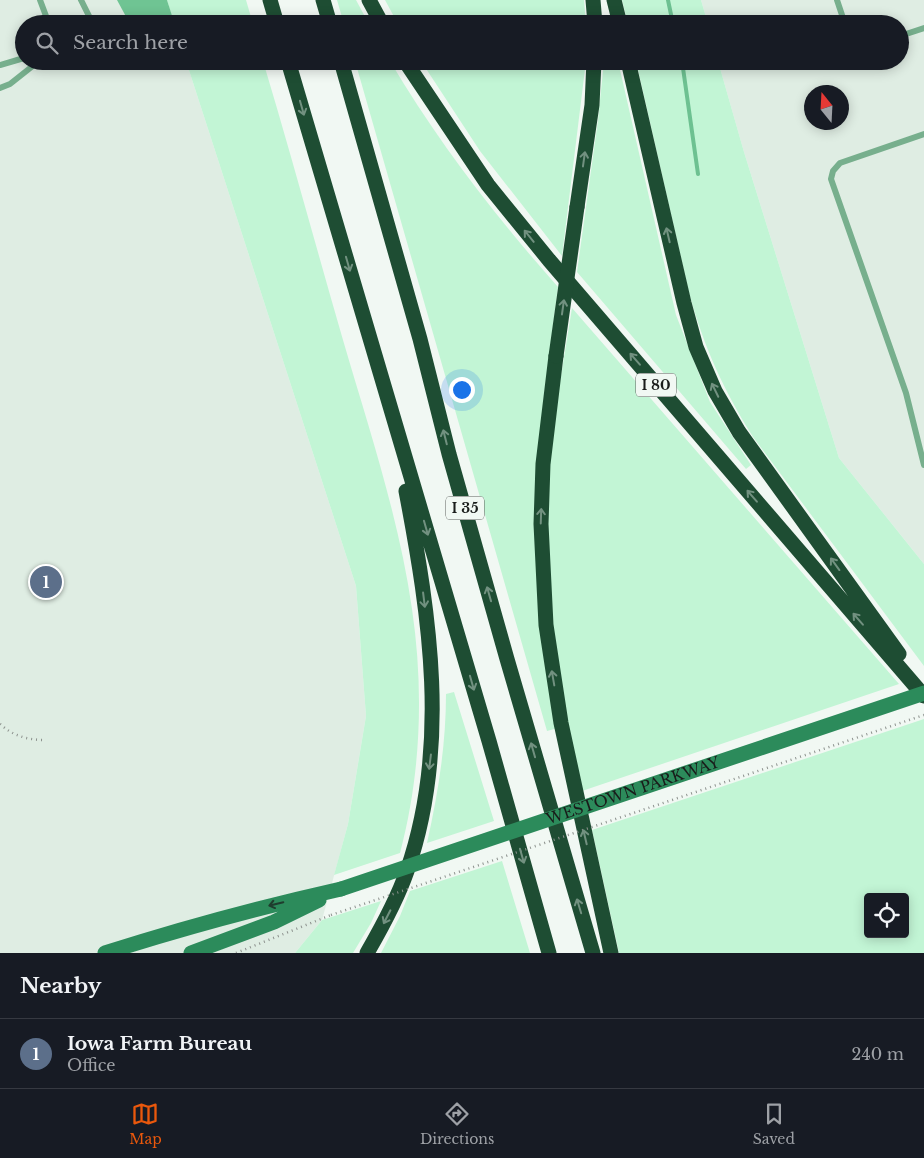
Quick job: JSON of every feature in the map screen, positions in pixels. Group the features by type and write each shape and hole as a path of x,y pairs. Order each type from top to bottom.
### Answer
{"highway":[{"path":"270,0 274,15"},
{"path":"323,0 327,15"},
{"path":"369,0 377,15"},
{"path":"594,0 594,15"},
{"path":"614,0 618,15"},
{"path":"291,70 387,397 420,569 430,648 433,738 424,810 407,871 388,916 368,953"},
{"name":"I 35","path":"344,70 420,339 449,454 504,650 593,953"},
{"name":"I 80","path":"411,70 488,185 549,260 924,693"},
{"path":"594,70 592,105 556,356 543,464 541,524 546,625 561,723 611,953"},
{"path":"630,70 684,303 696,347 715,391 739,432 860,598 924,693"},
{"name":"I 35","path":"387,397 550,953"}],"street":[{"name":"WESTOWN PARKWAY","path":"105,953 176,930 255,908 341,889 924,693"},
{"name":"WESTOWN PARKWAY","path":"191,953 274,922 341,889"}],"lane":[{"path":"40,0 45,15"},
{"path":"81,0 88,15"},
{"path":"837,0 842,15"},
{"path":"909,33 924,28"},
{"path":"0,65 15,61"},
{"path":"0,88 10,84 28,70"},
{"path":"924,134 840,163 833,172 831,179 906,393 924,465"}],"path":[{"path":"236,953 331,915 924,715"},
{"path":"0,724 13,734 21,737 45,740"}],"shaded area":[{"path":"0,0 166,0 171,15 15,15 15,70 189,70 356,586 366,716 348,824 322,920 295,953 0,953"},
{"path":"701,0 924,0 924,564 839,458 744,152 721,70 909,70 909,15 705,15"}],"green space":[{"path":"117,0 167,0 172,15 125,15"},
{"path":"167,0 246,0 250,15 171,15"},
{"path":"337,0 356,0 364,15 341,15"},
{"path":"385,0 584,0 585,15 393,15"},
{"path":"622,0 701,0 705,15 626,15"},
{"path":"189,70 266,70 382,474 406,575 416,640 419,701 416,762 407,823 400,853 334,875 348,824 366,716 356,586"},
{"path":"358,70 395,70 448,150 512,234 558,287 541,432 558,728 547,731"},
{"path":"427,70 585,70 562,256 480,151"},
{"path":"603,70 620,70 676,315 710,402 751,465 746,469 577,272"},
{"path":"638,70 721,70 744,152 839,458 924,564 924,666 753,437 732,402 715,367 701,332 689,293"},
{"path":"572,308 899,684 582,791 553,650 546,537 550,443"},
{"path":"454,692 494,821 427,843 441,769 445,732 446,694"},
{"path":"924,719 924,953 619,953 592,830"},
{"path":"502,861 530,953 381,953 400,916 410,891"},
{"path":"381,901 371,923 353,953 295,953 322,920"}],"waterway":[{"path":"668,0 671,15"},
{"path":"683,70 698,174"}],"place":[{"name":"Iowa Farm Bureau","path":"46,582"}]}
